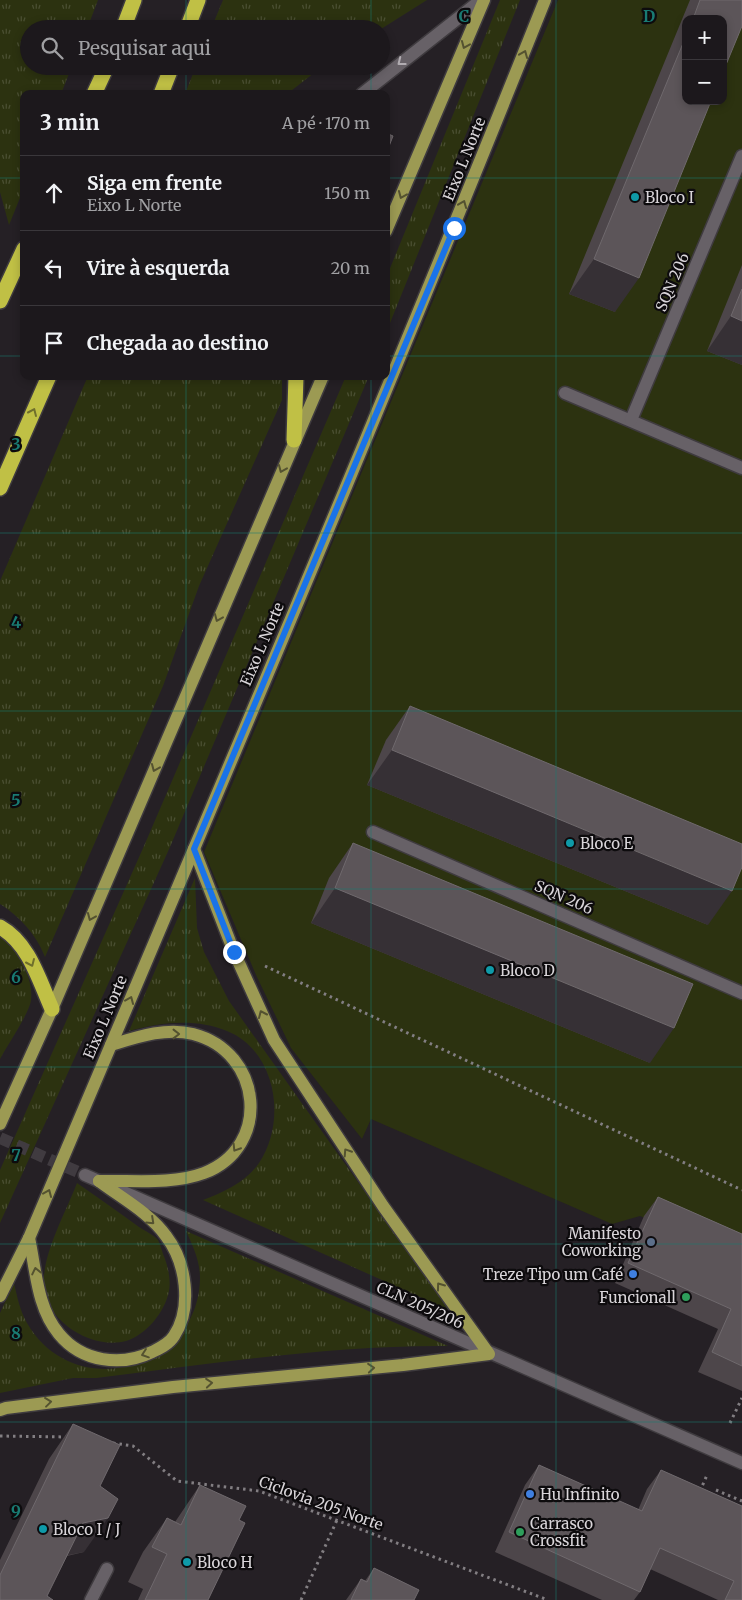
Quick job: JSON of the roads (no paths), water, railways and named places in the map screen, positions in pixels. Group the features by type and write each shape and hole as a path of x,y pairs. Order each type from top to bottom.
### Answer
{"highway":[{"path":"126,20 134,0"},
{"path":"190,20 198,0"},
{"path":"96,90 103,75"},
{"path":"163,90 168,75"},
{"path":"0,301 20,257"},
{"path":"0,488 47,380"},
{"path":"294,440 296,380"},
{"path":"0,927 8,931 26,950 52,1009"}],"main road":[{"path":"390,221 483,0"},
{"name":"Eixo L Norte","path":"0,1296 29,1238 194,849 454,228 546,0"},
{"path":"0,1124 52,1009 321,380"},
{"path":"0,1410 173,1387 403,1365 489,1354 383,1206 274,1040 234,952 194,849"},
{"path":"98,1181 188,1178 207,1172 232,1154 250,1119 251,1095 240,1066 227,1052 210,1040 191,1034 150,1033 111,1045"},
{"path":"29,1238 42,1306 59,1334 74,1348 90,1356 106,1360 131,1359 165,1346 174,1337 184,1304 182,1265 166,1235 144,1215 98,1181"}],"street":[{"path":"390,72 483,0"},
{"path":"367,90 386,75"},
{"name":"SQN 206","path":"631,420 742,156"},
{"path":"565,393 742,468"},
{"name":"SQN 206","path":"373,832 742,993"},
{"name":"CLN 205/206","path":"85,1175 489,1354 742,1463"},
{"path":"91,1600 107,1569"}],"tunnel":[{"path":"0,1138 85,1175"}],"place":[{"name":"Bloco I","path":"635,197"},
{"name":"Bloco E","path":"570,843"},
{"name":"Bloco D","path":"490,970"},
{"name":"Manifesto Coworking","path":"651,1242"},
{"name":"Treze Tipo um Café","path":"633,1274"},
{"name":"Funcionall","path":"686,1297"},
{"name":"Hu Infinito","path":"530,1494"},
{"name":"Bloco I / J","path":"43,1529"},
{"name":"Carrasco Crossfit","path":"520,1532"},
{"name":"Bloco H","path":"187,1562"}]}
